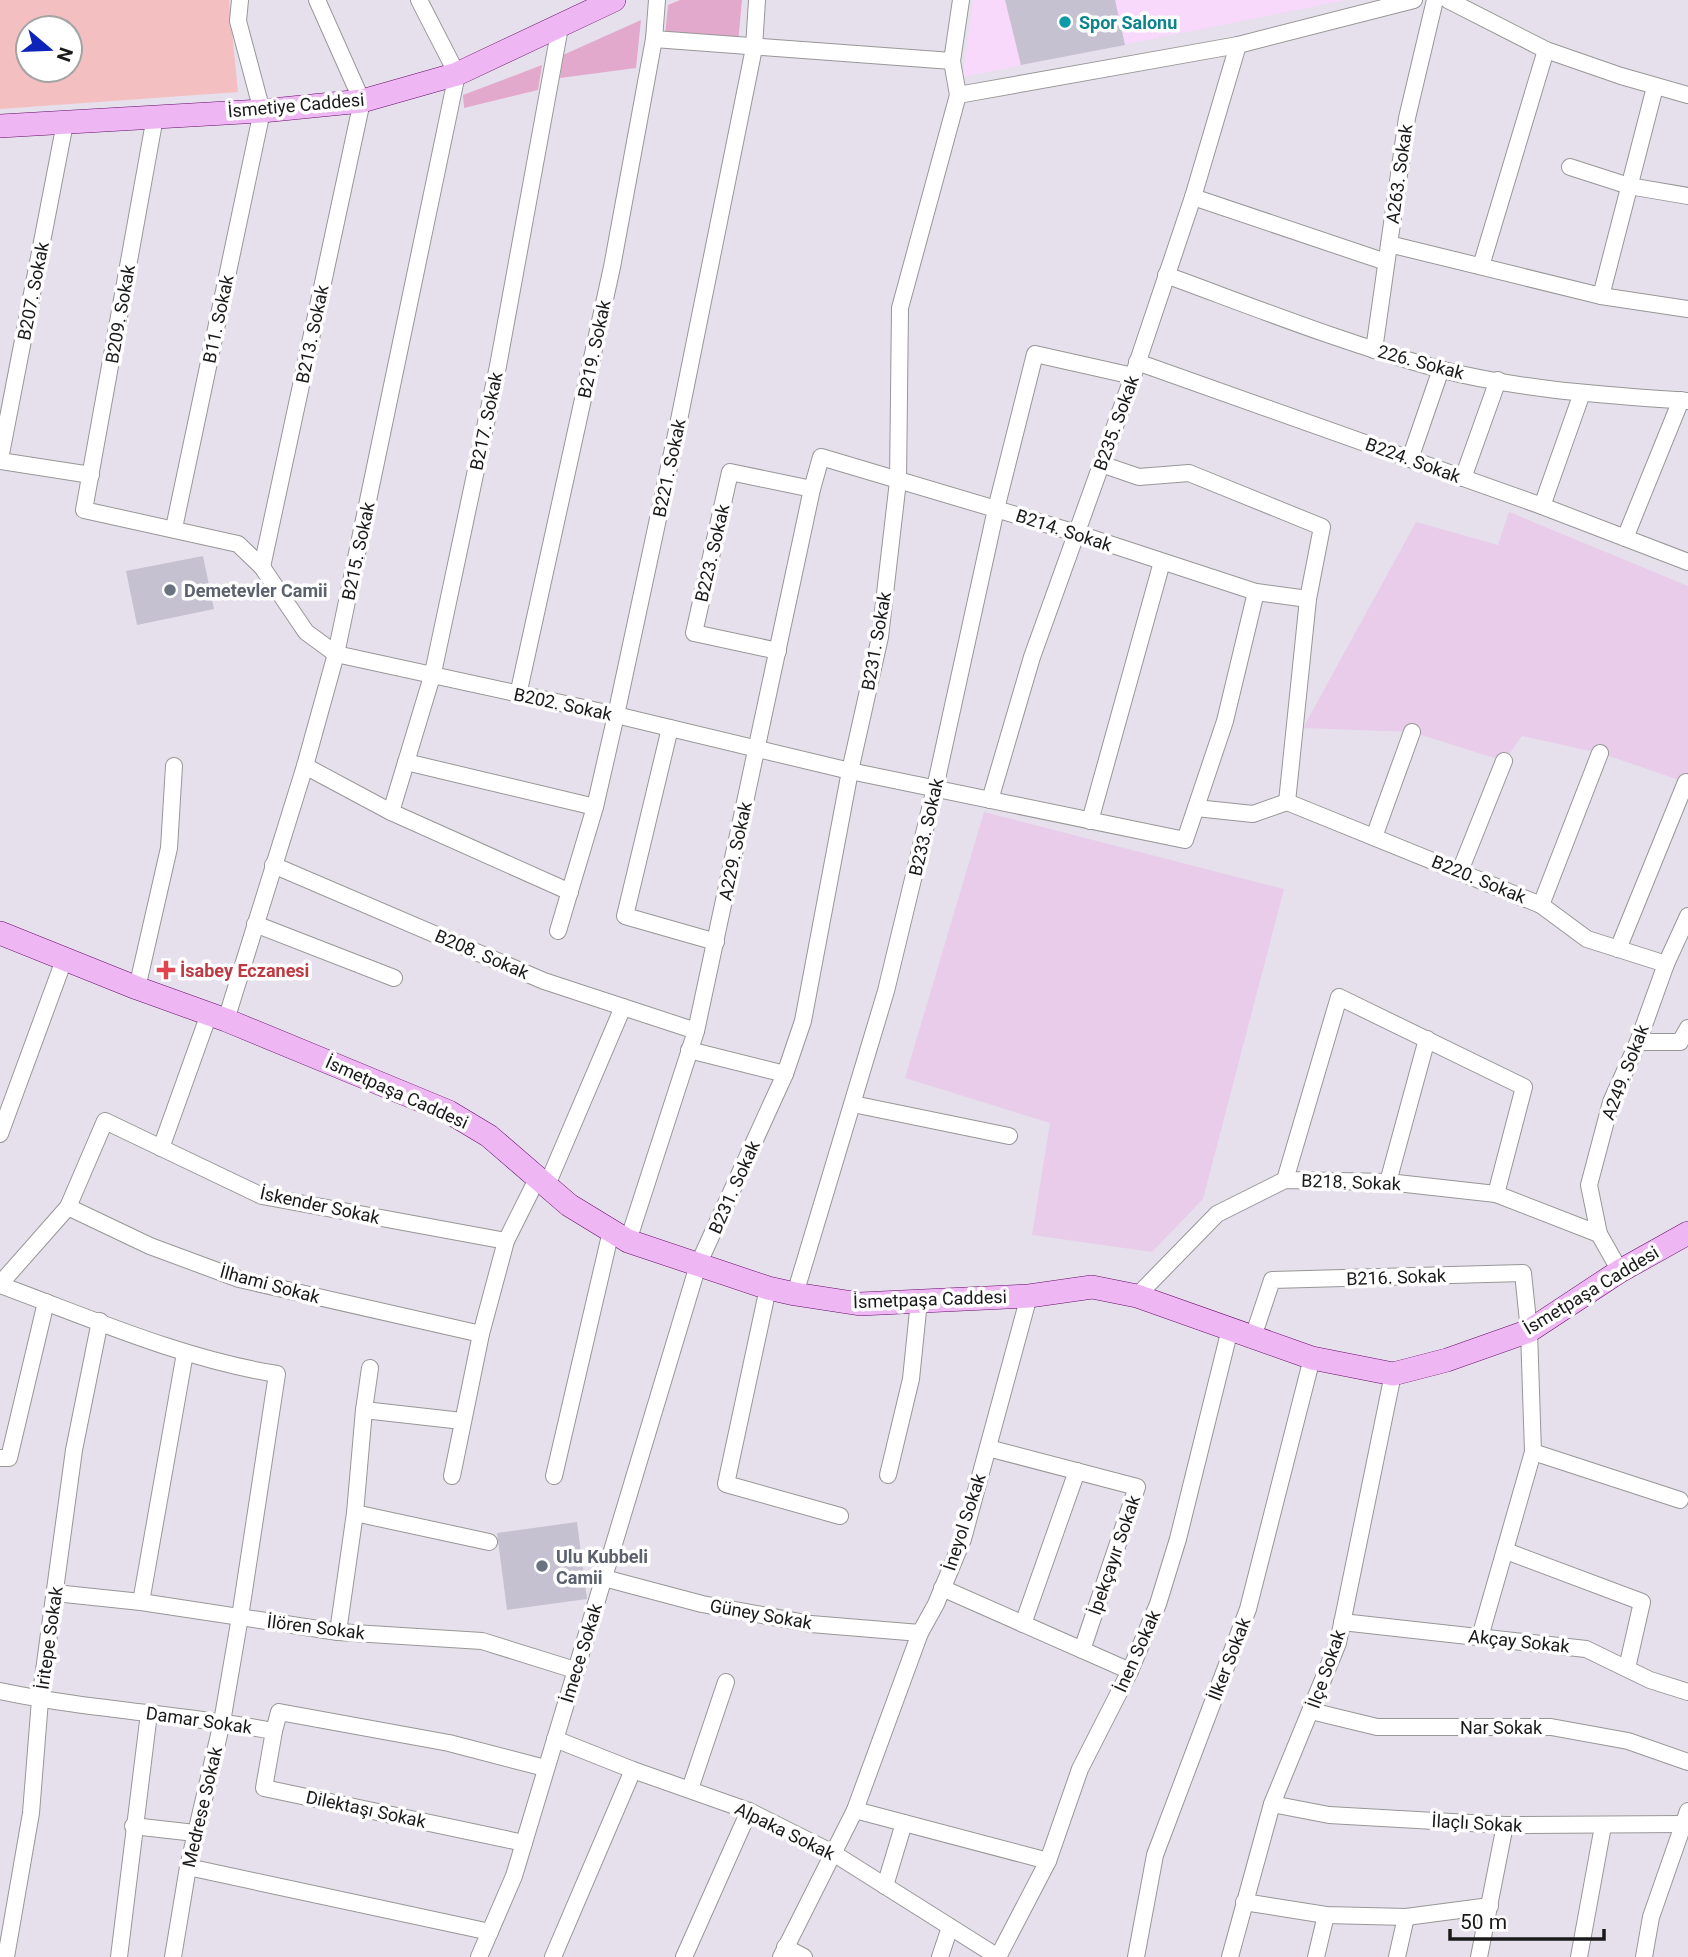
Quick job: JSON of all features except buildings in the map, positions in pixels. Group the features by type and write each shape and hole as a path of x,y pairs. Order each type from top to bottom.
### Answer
{"main road":[{"name":"İsmetiye Caddesi","path":"0,126 262,111 362,101 457,74 614,0"},
{"name":"İsmetpaşa Caddesi","path":"0,933 64,960 218,1017 449,1112 489,1136 569,1205 619,1236 698,1265 795,1294 860,1304 1029,1296 1092,1287 1137,1296 1312,1358 1393,1374 1447,1360 1529,1331 1620,1271 1688,1233"}],"street":[{"path":"240,0 239,21 262,111"},
{"path":"317,0 362,101"},
{"path":"419,0 457,74"},
{"name":"B219. Sokak","path":"518,695 612,267 654,39 657,0"},
{"name":"B221. Sokak","path":"558,931 594,807 616,715 677,430 754,48 757,0"},
{"name":"B231. Sokak","path":"698,1265 785,1073 803,1021 850,771 880,637 898,481 900,308 958,95 952,61 961,0"},
{"path":"958,95 1238,45 1414,0"},
{"name":"A263. Sokak","path":"1374,350 1407,118 1435,0"},
{"path":"1448,0 1546,50 1688,95"},
{"name":"B217. Sokak","path":"391,811 433,673 498,366 560,27"},
{"path":"654,39 952,61"},
{"name":"B235. Sokak","path":"990,800 1032,657 1193,197 1238,45"},
{"path":"1480,266 1546,50"},
{"name":"B215. Sokak","path":"161,1148 255,924 305,766 336,654 457,74"},
{"path":"1601,296 1656,87"},
{"name":"B213. Sokak","path":"262,567 362,101"},
{"name":"B11. Sokak","path":"174,528 262,111"},
{"name":"B209. Sokak","path":"84,510 155,117"},
{"name":"B207. Sokak","path":"0,460 65,123"},
{"path":"1570,167 1629,186 1688,196"},
{"path":"1193,197 1386,262"},
{"path":"1389,244 1601,296 1688,309"},
{"name":"226. Sokak","path":"1166,275 1374,350 1441,369 1582,393 1685,400"},
{"name":"B224. Sokak","path":"1035,354 1135,369 1410,459 1688,562"},
{"name":"B233. Sokak","path":"795,1294 886,991 935,788 996,509 1035,354"},
{"path":"1410,459 1441,369"},
{"path":"1463,478 1498,380"},
{"path":"1542,506 1582,393"},
{"path":"1625,538 1685,400"},
{"name":"B214. Sokak","path":"821,457 1076,533 1256,592 1308,599"},
{"name":"A229. Sokak","path":"554,1476 619,1236 696,1031 821,457"},
{"path":"0,460 91,475"},
{"path":"1101,464 1139,477 1189,473 1322,527 1308,599 1287,802 1253,814 1196,808 1225,721 1256,592"},
{"name":"B223. Sokak","path":"778,651 694,633 730,472 812,489"},
{"name":"B202. Sokak","path":"84,510 238,544 262,567 306,632 336,654 433,673 850,771 1185,840 1196,808"},
{"path":"1090,821 1162,562"},
{"path":"670,728 625,916 716,942"},
{"path":"1374,837 1412,732"},
{"path":"1541,905 1600,753"},
{"path":"1460,871 1504,761"},
{"path":"406,762 594,807"},
{"path":"137,988 169,848 174,766"},
{"path":"305,766 391,811 570,892"},
{"path":"1618,949 1686,782"},
{"name":"B220. Sokak","path":"1287,802 1541,905 1587,939 1666,964"},
{"name":"B208. Sokak","path":"273,865 544,981 696,1031"},
{"name":"A249. Sokak","path":"1620,1271 1599,1234 1589,1185 1611,1102 1688,916"},
{"path":"255,924 394,978"},
{"path":"0,1134 8,1089 64,960"},
{"path":"1285,1180 1339,997 1524,1087 1496,1194"},
{"path":"452,1476 481,1334 506,1241 543,1181 623,1007"},
{"path":"1637,1042 1680,1042 1688,1028"},
{"path":"1388,1182 1427,1039"},
{"path":"689,1050 785,1073"},
{"path":"853,1104 1009,1136"},
{"name":"İskender Sokak","path":"68,1207 105,1121 262,1196 506,1241"},
{"name":"B218. Sokak","path":"1137,1296 1217,1214 1285,1180 1388,1182 1496,1194 1599,1234"},
{"path":"68,1207 0,1285 185,1353 141,1602"},
{"name":"İlhami Sokak","path":"68,1207 150,1246 239,1279 481,1334"},
{"name":"İmece Sokak","path":"480,1957 514,1876 698,1265"},
{"name":"B216. Sokak","path":"1253,1337 1272,1280 1523,1273 1529,1331"},
{"path":"768,1288 726,1484 840,1516"},
{"name":"İneyol Sokak","path":"783,1952 855,1810 920,1633 963,1539 1029,1296"},
{"path":"888,1475 911,1379 919,1301"},
{"path":"0,1458 9,1458 46,1302"},
{"name":"İritepe Sokak","path":"6,1957 31,1813 40,1700 74,1450 100,1321"},
{"name":"İnen Sokak","path":"998,1957 1048,1861 1080,1769 1130,1671 1158,1604 1178,1539 1230,1329"},
{"path":"1480,1636 1533,1451 1529,1331"},
{"name":"Medrese Sokak","path":"173,1957 195,1833 222,1722 277,1374 232,1367 185,1353"},
{"name":"İlker Sokak","path":"1136,1957 1155,1855 1248,1609 1312,1358"},
{"path":"338,1632 355,1513 370,1368"},
{"name":"İlçe Sokak","path":"1230,1957 1272,1804 1338,1643 1393,1374"},
{"path":"364,1410 462,1421"},
{"name":"İpekçayır Sokak","path":"988,1448 1137,1487 1082,1650"},
{"path":"1533,1451 1680,1500"},
{"path":"1023,1624 1077,1471"},
{"path":"355,1513 489,1542"},
{"path":"1506,1550 1642,1602 1627,1668"},
{"name":"Güney Sokak","path":"604,1578 702,1604 811,1624 920,1633"},
{"path":"942,1588 1130,1671"},
{"name":"İlören Sokak","path":"55,1593 141,1602 338,1632 482,1641 575,1670"},
{"name":"Akçay Sokak","path":"1342,1622 1586,1649 1650,1680 1688,1692"},
{"path":"690,1789 726,1682"},
{"name":"Damar Sokak","path":"0,1691 40,1700 274,1731 279,1712 449,1743 545,1768"},
{"name":"Nar Sokak","path":"1311,1711 1377,1727 1551,1727 1628,1741 1688,1762"},
{"path":"119,1957 149,1713"},
{"name":"Dilektaşı Sokak","path":"274,1731 264,1787 524,1843"},
{"name":"Alpaka Sokak","path":"555,1739 749,1811 833,1853 998,1957"},
{"path":"552,1957 633,1770"},
{"name":"İlaçlı Sokak","path":"1272,1804 1328,1815 1505,1825 1603,1826 1685,1818"},
{"path":"855,1810 1048,1861"},
{"path":"684,1957 749,1811"},
{"path":"1644,1957 1651,1917 1685,1818"},
{"path":"885,1886 904,1823"},
{"path":"1479,1957 1505,1825"},
{"path":"133,1826 195,1833"},
{"path":"1579,1957 1603,1826"},
{"path":"188,1867 490,1933"},
{"path":"1244,1902 1326,1914 1406,1917 1490,1906"},
{"path":"1316,1957 1326,1914"},
{"path":"1397,1957 1406,1917"},
{"path":"940,1957 950,1927"},
{"path":"783,1952 804,1957"}],"shaded area":[{"path":"0,0 229,0 238,92 0,109"},
{"path":"680,0 742,0 738,43 665,35 668,5"},
{"path":"973,0 1346,0 963,77"},
{"path":"641,20 636,68 560,78 563,55"},
{"path":"542,65 538,90 464,108 463,95"},
{"path":"1509,512 1688,586 1688,783 1600,753 1522,736 1504,761 1412,732 1303,728 1416,522 1498,545"},
{"path":"984,812 1284,889 1203,1199 1152,1252 1032,1235 1050,1123 905,1078"}],"place":[{"name":"Spor Salonu","path":"1065,22"},
{"name":"Demetevler Camii","path":"170,590"},
{"name":"İsabey Eczanesi","path":"166,970"},
{"name":"Ulu Kubbeli Camii","path":"542,1566"}]}
